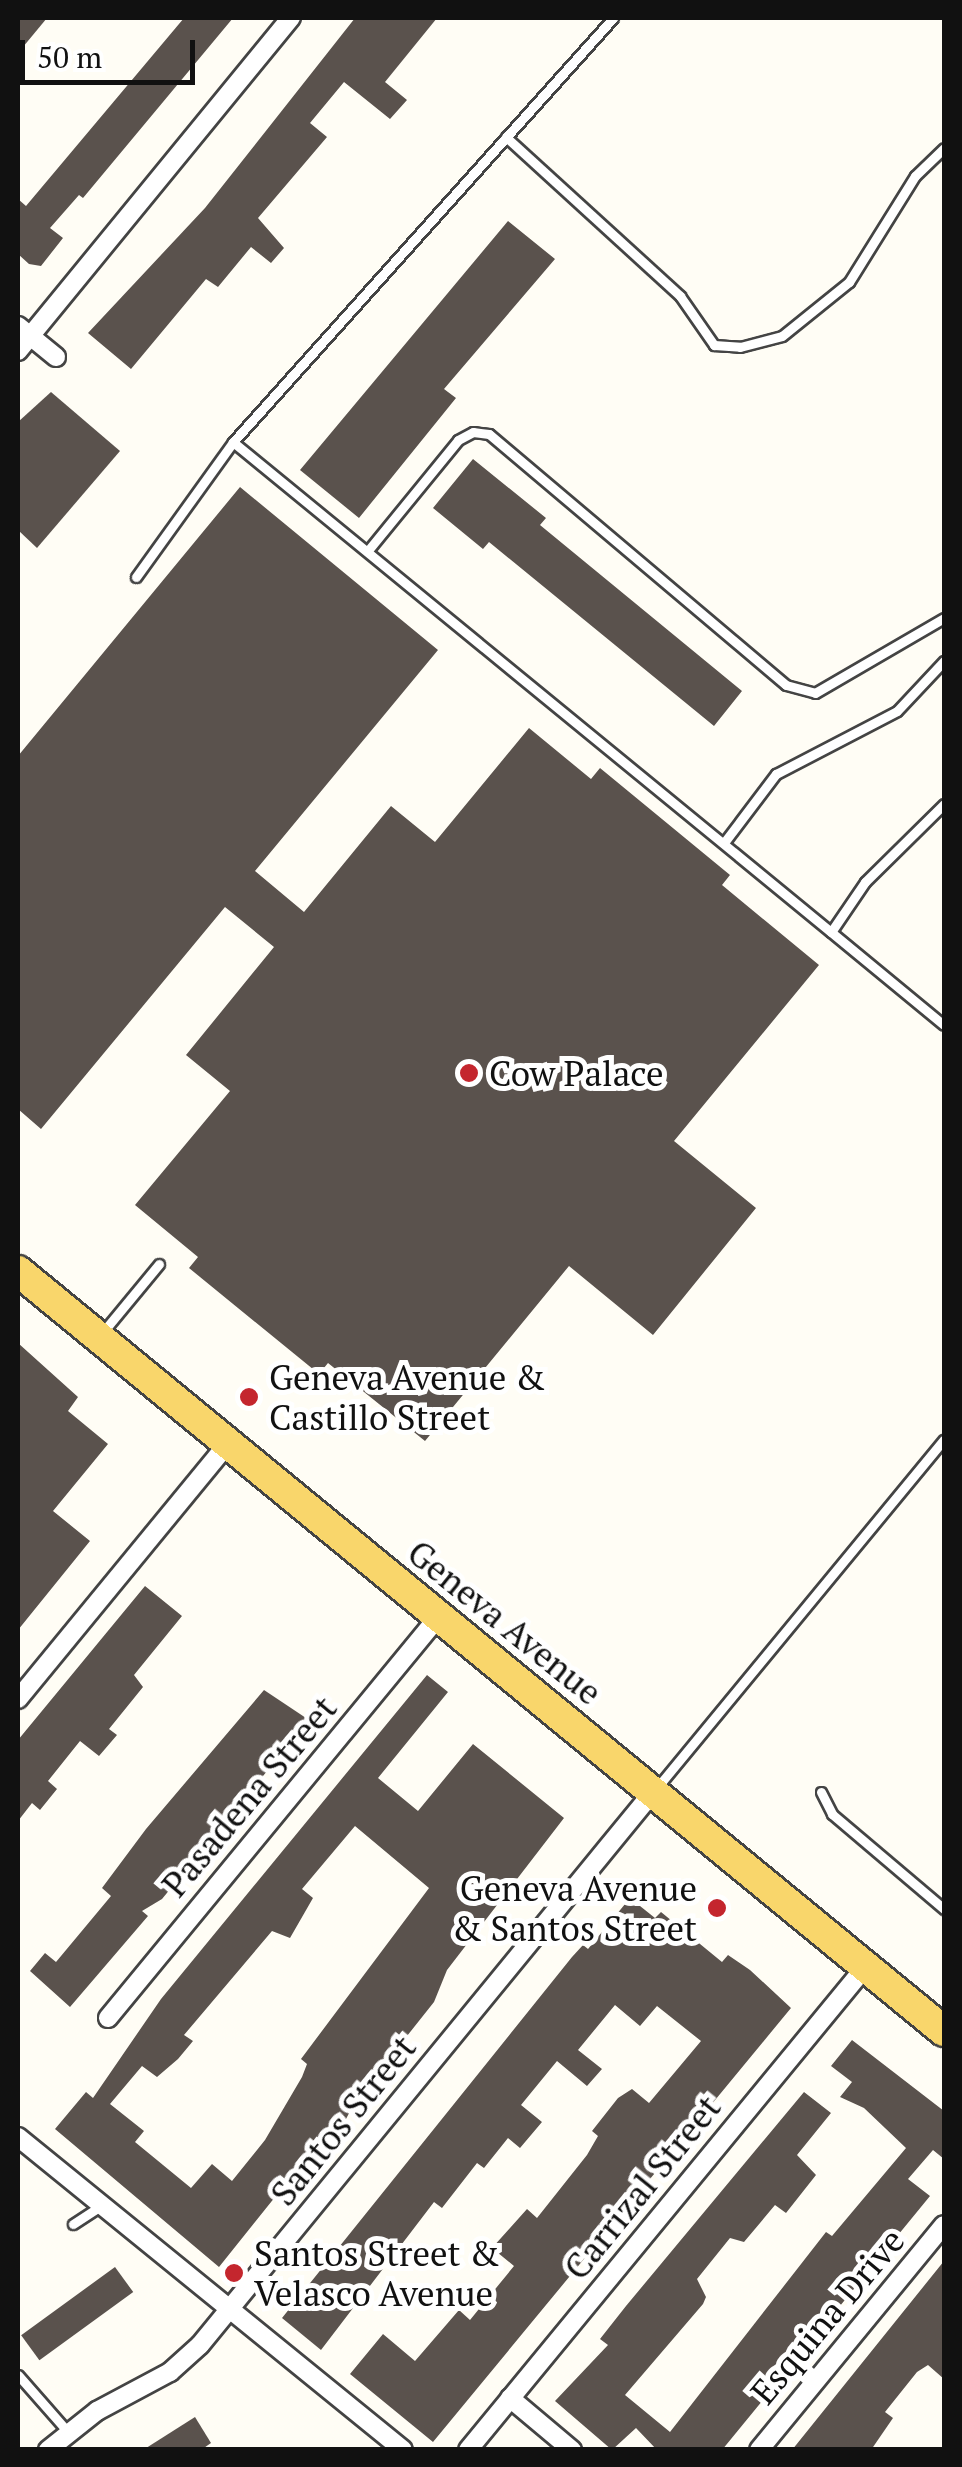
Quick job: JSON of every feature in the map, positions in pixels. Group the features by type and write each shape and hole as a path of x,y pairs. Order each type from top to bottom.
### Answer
{"main road":[{"name":"Geneva Avenue","path":"18,1270 944,2031"}],"street":[{"path":"56,358 22,338 291,18"},
{"path":"18,1699 228,1444"},
{"name":"Pasadena Street","path":"108,2018 439,1616"},
{"name":"Santos Street","path":"48,2450 68,2432 170,2372 228,2311 653,1792"},
{"name":"Carrizal Street","path":"468,2450 866,1966"},
{"path":"18,2138 403,2450"},
{"name":"Esquina Drive","path":"759,2450 944,2225"},
{"path":"510,2398 572,2450"}],"lane":[{"path":"136,578 233,442 613,18"},
{"path":"506,137 680,296 714,345 740,347 782,336 849,282 915,176 944,148"},
{"path":"370,548 458,440 473,432 489,434 786,685 815,692 944,618"},
{"path":"233,442 370,548 944,1025"},
{"path":"726,840 776,774 896,711 944,661"},
{"path":"831,932 865,882 944,804"},
{"path":"99,1337 159,1264"},
{"path":"653,1792 944,1440"},
{"path":"821,1792 832,1814 944,1909"},
{"path":"73,2224 101,2206"},
{"path":"18,2375 68,2432"}],"building":[{"path":"18,18 47,18 18,53"},
{"path":"184,18 233,18 83,198 79,195 50,228 63,238 41,266 29,264 18,254 18,199 26,206"},
{"path":"355,18 437,18 385,82 407,100 390,119 344,82 310,123 327,137 258,218 284,248 271,263 251,247 218,287 206,279 131,369 88,333 205,208"},
{"path":"508,221 555,259 444,389 456,398 359,518 300,470"},
{"path":"51,392 120,451 37,548 18,530 18,422"},
{"path":"473,459 546,518 540,525 742,691 714,726 489,542 483,549 433,508"},
{"name":"Cow Palace","path":"240,487 438,650 255,871 304,912 391,806 435,842 529,728 591,779 600,768 730,875 722,885 819,965 674,1141 756,1208 653,1335 569,1266 425,1441 328,1363 319,1374 189,1268 198,1257 135,1205 230,1091 186,1055 274,947 225,907 41,1129 18,1109 18,756"},
{"path":"18,1343 78,1397 68,1411 108,1444 53,1511 90,1541 18,1630"},
{"path":"145,1586 182,1616 134,1675 143,1687 109,1729 117,1735 99,1756 80,1741 48,1781 57,1789 40,1810 32,1803 18,1821 18,1740"},
{"path":"427,1675 448,1692 378,1778 418,1811 473,1744 564,1818 447,1970 434,2002 380,2070 381,2079 360,2092 346,2119 316,2146 219,2267 55,2129 86,2092 93,2098 161,1999","holes":["355,1826 429,1888 301,2059 307,2064 302,2077 265,2140 232,2181 212,2164 191,2188 135,2142 144,2131 110,2104 142,2066 157,2077 178,2059 193,2041 184,2035 272,1931 290,1938 313,1898 302,1889"]},
{"path":"264,1690 309,1720 162,1899 142,1911 148,1916 70,2007 30,1971 45,1953 56,1962 111,1896 102,1888 146,1829"},
{"path":"630,1898 655,1918 661,1912 722,1962 728,1955 750,1970 791,2008 433,2442 350,2374 383,2334 415,2361 459,2310 470,2320 514,2266 492,2248 527,2209 537,2218 587,2155 598,2136 592,2131 618,2098 632,2089 649,2103 701,2041 657,2006 640,2026 615,2005 578,2050 602,2069 587,2086 557,2061 521,2105 542,2122 520,2148 508,2138 484,2168 477,2163 442,2208 434,2202 321,2350 282,2318 572,1957 583,1945 588,1949"},
{"path":"852,2040 944,2111 944,2159 933,2150 908,2179 930,2196 722,2450 657,2450 636,2428 612,2450 555,2401 608,2345 600,2339 804,2092 831,2113 797,2155 816,2175 786,2213 775,2205 744,2242 730,2238 697,2279 706,2297 703,2304 625,2395 670,2432 826,2232 832,2236 906,2148 864,2108 840,2097 852,2082 831,2066"},
{"path":"944,2261 944,2379 928,2365 917,2372 885,2412 893,2418 871,2450 792,2450"},
{"path":"115,2267 133,2292 39,2360 21,2335"},
{"path":"195,2417 211,2443 201,2450 143,2450"}],"place":[{"name":"Cow Palace","path":"469,1073"},
{"name":"Geneva Avenue & Castillo Street","path":"249,1397"},
{"name":"Geneva Avenue & Santos Street","path":"717,1908"},
{"name":"Santos Street & Velasco Avenue","path":"234,2273"}]}
